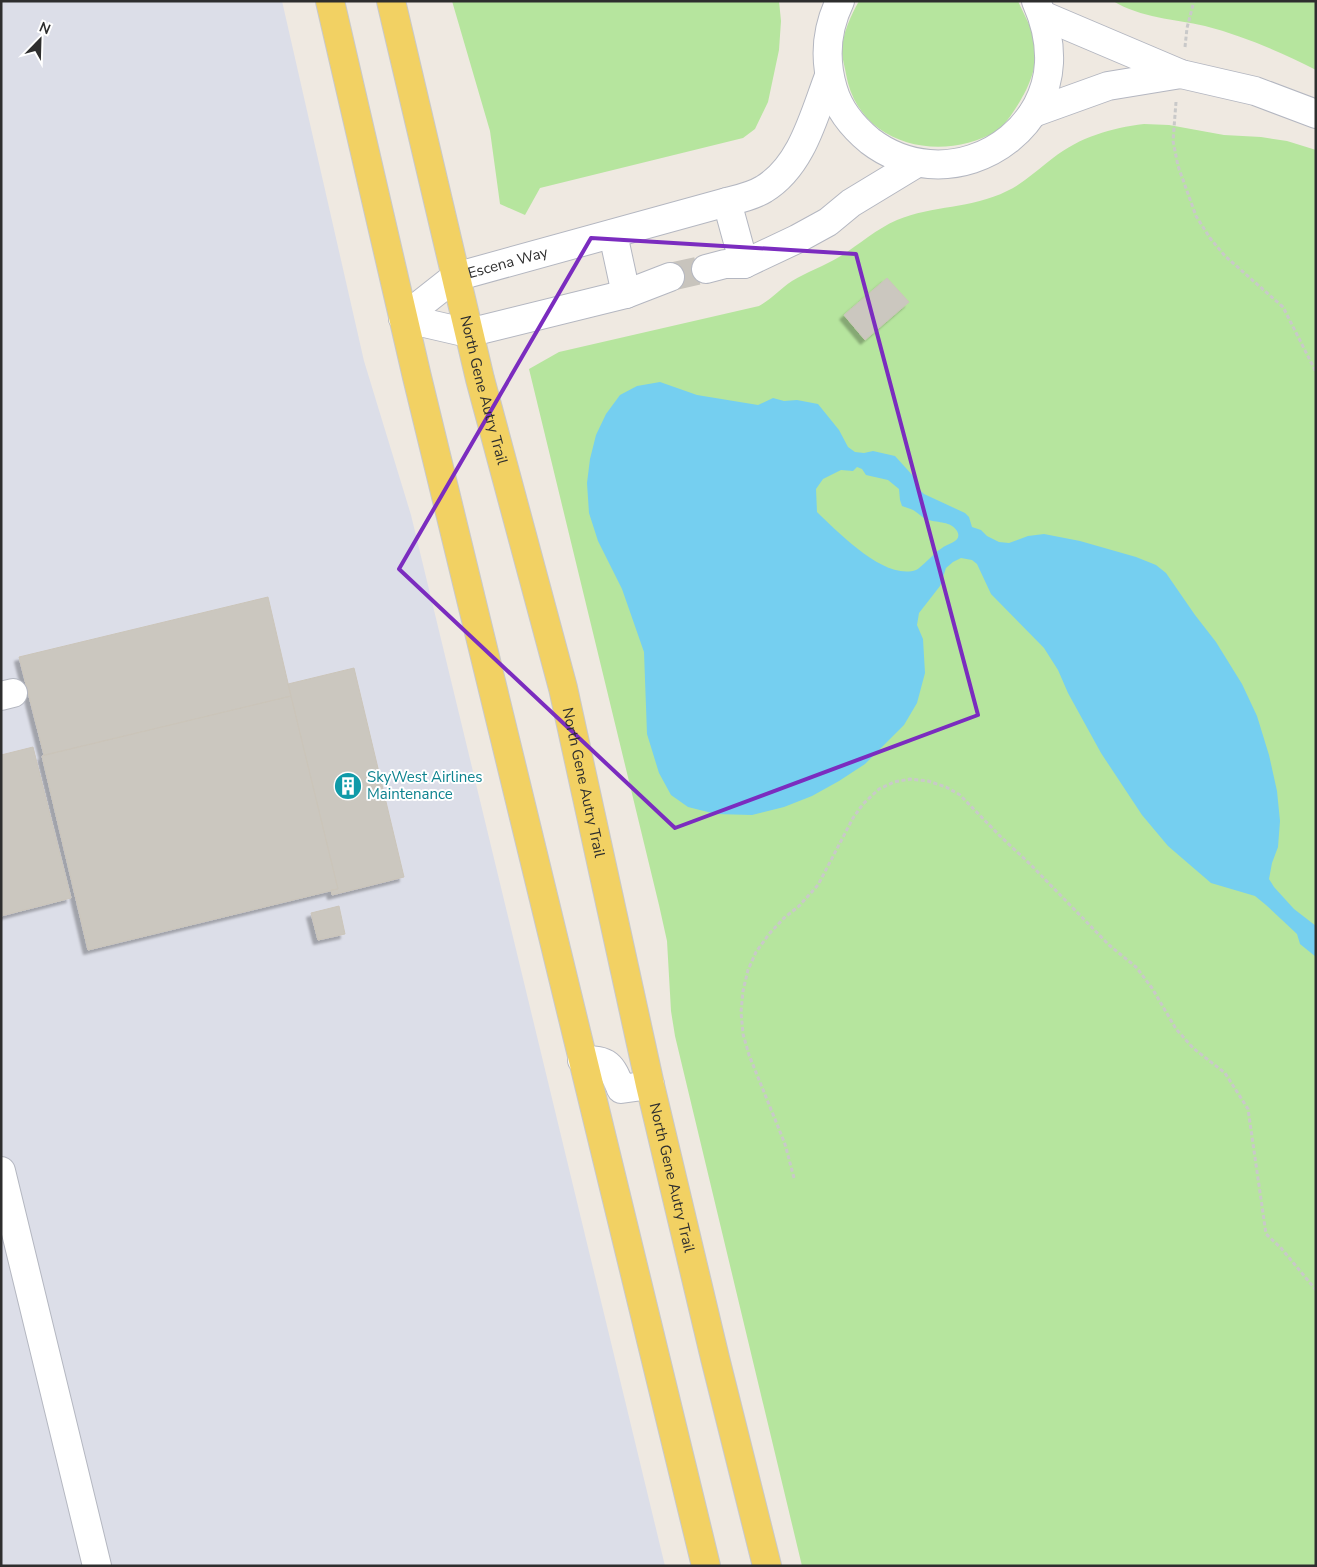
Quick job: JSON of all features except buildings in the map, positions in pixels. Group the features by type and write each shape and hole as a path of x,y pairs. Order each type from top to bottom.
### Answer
{"main road":[{"path":"330,1 403,318 706,1566"},
{"name":"North Gene Autry Trail","path":"391,1 468,333 563,688 650,1085 767,1566"}],"street":[{"path":"836,5 829,33 827,55 829,76 836,97 846,116 860,133 896,157 939,165 961,162 982,156 1010,139 1023,127 1033,113 1044,90 1049,65 1047,31 1039,8"},
{"path":"1039,8 1180,74 1255,91 1316,114"},
{"path":"1033,113 1108,86 1180,74"},
{"name":"Escena Way","path":"403,318 455,277 728,202 764,189 779,177 794,158 807,133 829,76"},
{"path":"706,269 725,264 744,264 797,239 828,222 851,203 917,162"},
{"path":"728,202 744,264"},
{"path":"613,234 626,294"},
{"path":"403,318 468,333 626,294 670,277"},
{"path":"582,1060 601,1060 614,1071 621,1089 650,1085"},
{"path":"1,1171 97,1566"}],"path":[{"path":"1194,1 1187,28 1180,74 1173,141 1178,166 1196,216 1210,238 1225,256 1282,307 1316,372"},
{"path":"794,1178 785,1144 749,1056 743,1034 742,1005 748,970 756,952 769,934 818,885 853,818 863,804 879,789 894,782 910,779 928,781 946,787 960,795 1109,945 1136,967 1152,988 1176,1029 1193,1048 1225,1073 1248,1109 1266,1234 1281,1248 1316,1290"}],"highlighted area":[{"path":"591,238 856,254 978,715 675,828 399,569"}],"shaded area":[{"path":"1,1 282,1 364,361 411,515 665,1566 1,1566"}],"green space":[{"path":"452,1 779,1 781,21 779,50 768,102 755,129 743,138 540,188 525,215 500,204 490,131"},
{"path":"859,1 1018,1 1033,35 1035,47 1034,70 1018,105 1005,123 997,131 975,141 951,146 927,146 905,142 884,132 867,118 854,98 842,54 845,32"},
{"path":"1113,1 1316,1 1316,70 1234,35 1205,26 1146,15"},
{"path":"1144,124 1169,125 1224,135 1261,137 1287,141 1316,150 1316,1566 802,1566 675,1036 671,1011 667,941 659,905 529,369 559,352 759,306 792,281 839,257 897,220 911,215 993,197 1019,184 1074,144 1108,131"}],"water":[{"path":"660,382 697,395 758,405 773,398 784,401 797,400 818,404 839,430 848,447 855,452 873,451 895,456 915,478 917,487 924,494 965,513 969,517 972,527 981,530 987,536 999,542 1009,543 1028,536 1044,534 1080,541 1136,557 1156,565 1166,573 1216,642 1242,684 1257,716 1269,755 1277,791 1280,821 1278,847 1269,879 1294,909 1316,926 1316,957 1300,944 1297,934 1255,896 1211,883 1168,846 1142,815 1101,753 1068,693 1058,670 1044,648 991,594 977,564 972,560 961,558 946,568 940,586 919,613 917,625 923,639 925,673 917,703 904,725 865,764 812,796 784,807 752,815 716,814 688,807 671,795 659,773 647,734 644,652 622,589 598,541 589,513 587,483 596,435 606,414 620,395 637,386","holes":["857,467 862,469 866,475 888,480 899,489 902,506 913,510 924,518 951,525 957,531 958,538 939,550 916,570 904,571 890,568 863,553 817,512 816,489 823,479 841,470 853,471"]}],"tunnel":[{"path":"670,277 706,269"}],"place":[{"name":"SkyWest Airlines Maintenance","path":"348,786"}]}
